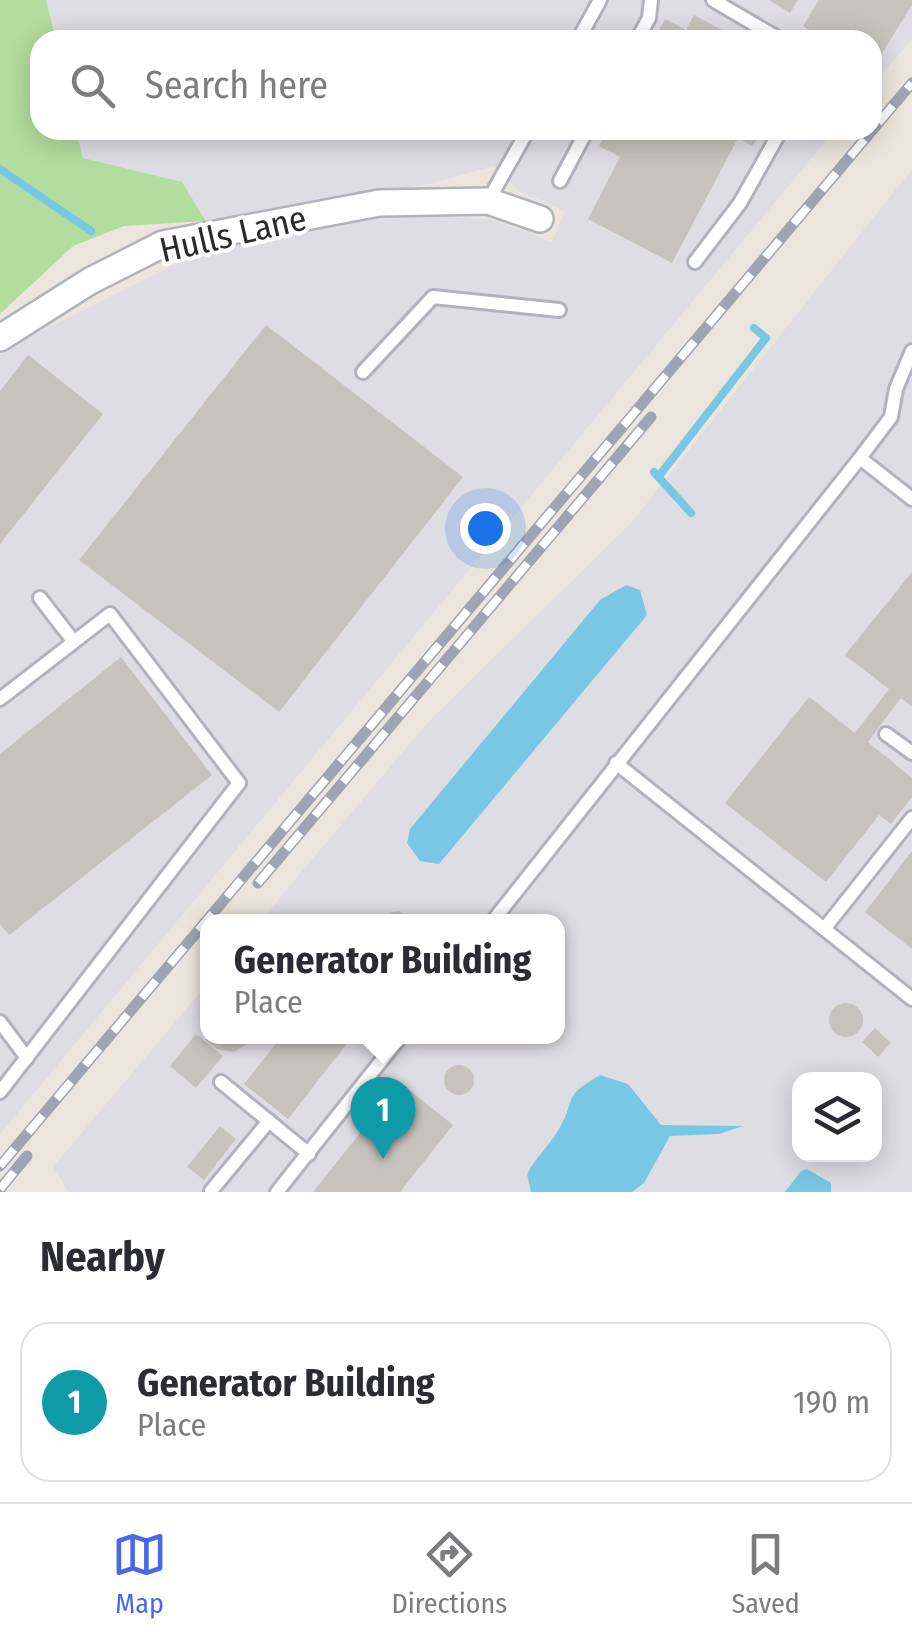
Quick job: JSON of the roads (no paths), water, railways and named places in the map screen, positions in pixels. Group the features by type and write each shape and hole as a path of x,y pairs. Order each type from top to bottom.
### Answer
{"street":[{"name":"Hulls Lane","path":"0,338 90,281 162,244 378,203 488,201 540,219"}],"lane":[{"path":"584,30 600,0"},
{"path":"642,30 649,18 651,0"},
{"path":"713,0 764,30"},
{"path":"488,201 522,140"},
{"path":"560,181 582,140"},
{"path":"696,262 740,202 775,140"},
{"path":"363,372 433,297 559,310"},
{"path":"498,914 891,417 896,389 912,350"},
{"path":"860,458 912,499"},
{"path":"40,598 74,642"},
{"path":"0,699 110,614 239,783 0,1092"},
{"path":"886,734 912,753"},
{"path":"616,763 912,999"},
{"path":"824,929 912,818"},
{"path":"0,1022 28,1058"},
{"path":"277,1192 396,1044"},
{"path":"221,1082 308,1154"},
{"path":"211,1192 269,1121"}],"water":[{"path":"626,585 640,590 647,615 439,864 420,861 407,843 410,829 600,600"},
{"path":"600,1075 628,1084 661,1125 743,1126 719,1134 670,1136 644,1183 632,1192 531,1192 527,1174 565,1119 571,1099"},
{"path":"807,1169 831,1183 831,1192 785,1192"}],"waterway":[{"path":"0,169 91,231"},
{"path":"659,476 766,338 754,328"},
{"path":"654,472 691,513"}],"railway":[{"path":"882,119 912,83"},
{"path":"212,914 864,140"},
{"path":"258,883 651,417"},
{"path":"0,1166 200,928"},
{"path":"0,1189 27,1156"}],"place":[{"name":"Generator Building","path":"383,1159"}]}
